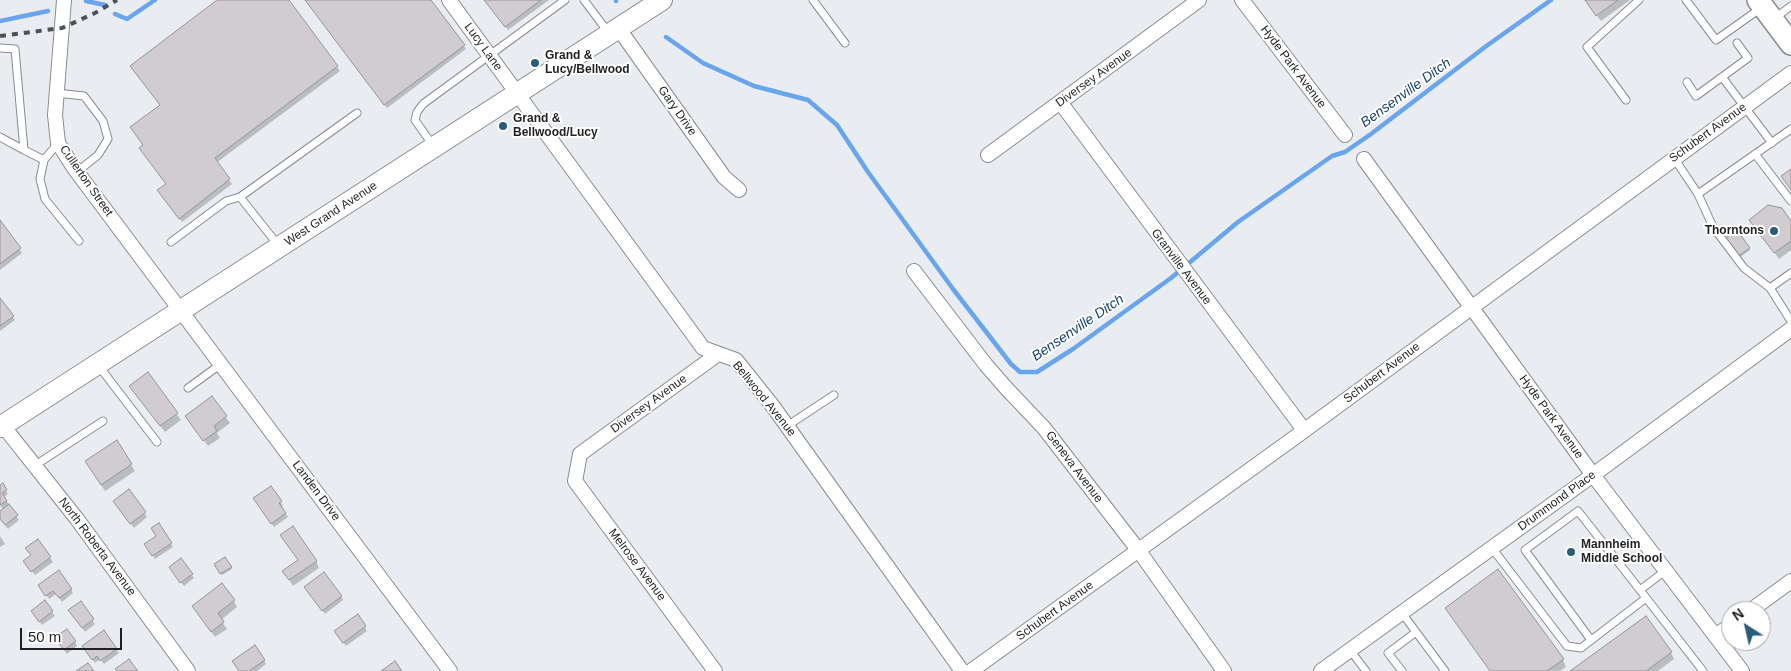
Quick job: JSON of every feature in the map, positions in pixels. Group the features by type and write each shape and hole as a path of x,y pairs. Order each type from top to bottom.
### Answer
{"main road":[{"name":"West Grand Avenue","path":"1,425 182,311 662,0"},
{"path":"1764,9 1791,44"}],"street":[{"name":"Cullerton Street","path":"64,0 55,114 58,143 77,172 182,311"},
{"name":"Lucy Lane","path":"449,0 517,94"},
{"name":"Diversey Avenue","path":"988,156 1199,0"},
{"name":"Hyde Park Avenue","path":"1242,0 1345,135"},
{"name":"Gary Drive","path":"614,31 724,177 739,190"},
{"name":"Schubert Avenue","path":"971,671 1139,551 1791,73"},
{"name":"Bellwood Avenue","path":"517,94 702,348 736,360 787,426 962,671"},
{"name":"Granville Avenue","path":"1060,102 1195,286 1304,430"},
{"name":"Hyde Park Avenue","path":"1364,160 1472,306 1592,475 1742,671"},
{"name":"Geneva Avenue","path":"914,271 986,365 1044,428 1139,551 1224,671"},
{"name":"Landen Drive","path":"182,311 450,671"},
{"name":"Drummond Place","path":"1321,671 1790,330"},
{"name":"Diversey Avenue","path":"580,454 718,354"},
{"name":"North Roberta Avenue","path":"1,425 76,519 188,671"},
{"name":"Melrose Avenue","path":"580,454 575,482 716,671"},
{"path":"1764,601 1791,581"},
{"path":"1715,636 1721,632"}],"lane":[{"path":"434,148 415,120 417,112 423,104 565,0"},
{"path":"584,0 614,31"},
{"path":"813,0 845,43"},
{"path":"1626,100 1587,47 1639,0"},
{"path":"1686,0 1716,40 1764,9 1791,6"},
{"path":"1687,82 1696,96 1748,58 1737,43"},
{"path":"0,48 16,49 24,150"},
{"path":"1722,77 1772,143"},
{"path":"56,93 84,96 103,121 108,139 98,155 77,172"},
{"path":"171,242 226,201 240,197 357,113"},
{"path":"1698,194 1791,130"},
{"path":"0,137 44,160"},
{"path":"58,143 44,160 40,179 45,200 79,241"},
{"path":"1755,154 1791,201"},
{"path":"1673,158 1698,194 1712,227 1744,268 1770,288 1790,330"},
{"path":"240,197 280,247"},
{"path":"1770,288 1791,273"},
{"path":"98,364 157,442"},
{"path":"188,388 222,364"},
{"path":"787,426 834,395"},
{"path":"34,466 102,421"},
{"path":"1591,640 1526,550 1578,512 1703,671"},
{"path":"1492,548 1567,646 1581,648 1646,598"},
{"path":"1640,590 1666,571"},
{"path":"1402,613 1445,671"},
{"path":"1402,671 1388,653 1416,632"},
{"path":"1350,650 1366,671"}],"building":[{"path":"217,0 289,0 338,66 215,158 230,179 179,219 157,190 166,184 139,148 143,145 130,127 160,105 130,66"},
{"path":"305,0 431,0 465,45 384,105"},
{"path":"484,0 541,0 505,27"},
{"path":"1585,0 1618,0 1596,16"},
{"path":"1791,169 1791,190 1781,176"},
{"name":"Thorntons","path":"1768,205 1782,208 1791,221 1791,241 1774,253 1749,220"},
{"path":"0,220 21,248 0,264"},
{"path":"1737,230 1750,248 1737,257 1724,239"},
{"path":"0,298 14,316 0,326"},
{"path":"148,372 178,413 160,426 129,386"},
{"path":"212,396 227,416 214,426 217,431 203,441 185,416"},
{"path":"117,440 132,464 101,485 85,461"},
{"path":"3,483 7,490 2,493 7,501 0,505 0,485"},
{"path":"271,486 282,501 279,503 286,513 271,524 253,498"},
{"path":"129,489 146,512 130,524 113,501"},
{"path":"9,504 18,515 5,525 0,519 0,511"},
{"path":"159,523 172,543 152,556 144,544 156,536 151,528"},
{"path":"293,526 317,561 289,580 282,571 298,560 280,535"},
{"path":"38,539 51,557 31,572 23,561 31,555 25,548"},
{"path":"225,557 232,567 220,574 214,564"},
{"path":"181,558 193,574 180,583 169,567"},
{"path":"1498,569 1564,659 1547,671 1490,671 1445,608"},
{"path":"59,570 72,589 59,598 53,591 45,596 38,585"},
{"path":"324,572 342,596 322,611 304,587"},
{"path":"222,583 235,600 218,613 224,622 211,632 192,606"},
{"path":"45,600 53,611 39,622 31,611"},
{"path":"81,601 94,619 82,628 68,610"},
{"path":"358,614 366,626 343,643 334,631"},
{"path":"1646,616 1672,652 1646,671 1570,671"},
{"path":"67,629 76,641 64,650 54,638"},
{"path":"104,630 117,649 100,661 97,656 92,660 82,646"},
{"path":"255,645 265,660 249,671 239,671 232,661"},
{"path":"129,659 138,671 117,671 115,669"},
{"path":"395,661 402,671 381,671"},
{"path":"88,663 94,671 76,671"}],"waterway":[{"name":"Bensenville Ditch","path":"115,14 127,19 155,0"},
{"name":"Bensenville Ditch","path":"666,37 703,63 754,86 808,100 837,125 868,172 953,289 1011,364 1020,372 1037,372 1073,349 1171,278 1238,222 1332,156 1345,152 1371,134 1485,47 1551,0"},
{"name":"Bensenville Ditch","path":"86,1 105,5"},
{"name":"Bensenville Ditch","path":"0,21 48,11"}],"railway":[{"path":"0,36 62,28 95,13 117,0"}],"place":[{"name":"Grand & Lucy/Bellwood","path":"535,63"},
{"name":"Grand & Bellwood/Lucy","path":"503,126"},
{"name":"Thorntons","path":"1774,231"},
{"name":"Mannheim Middle School","path":"1571,552"}]}
